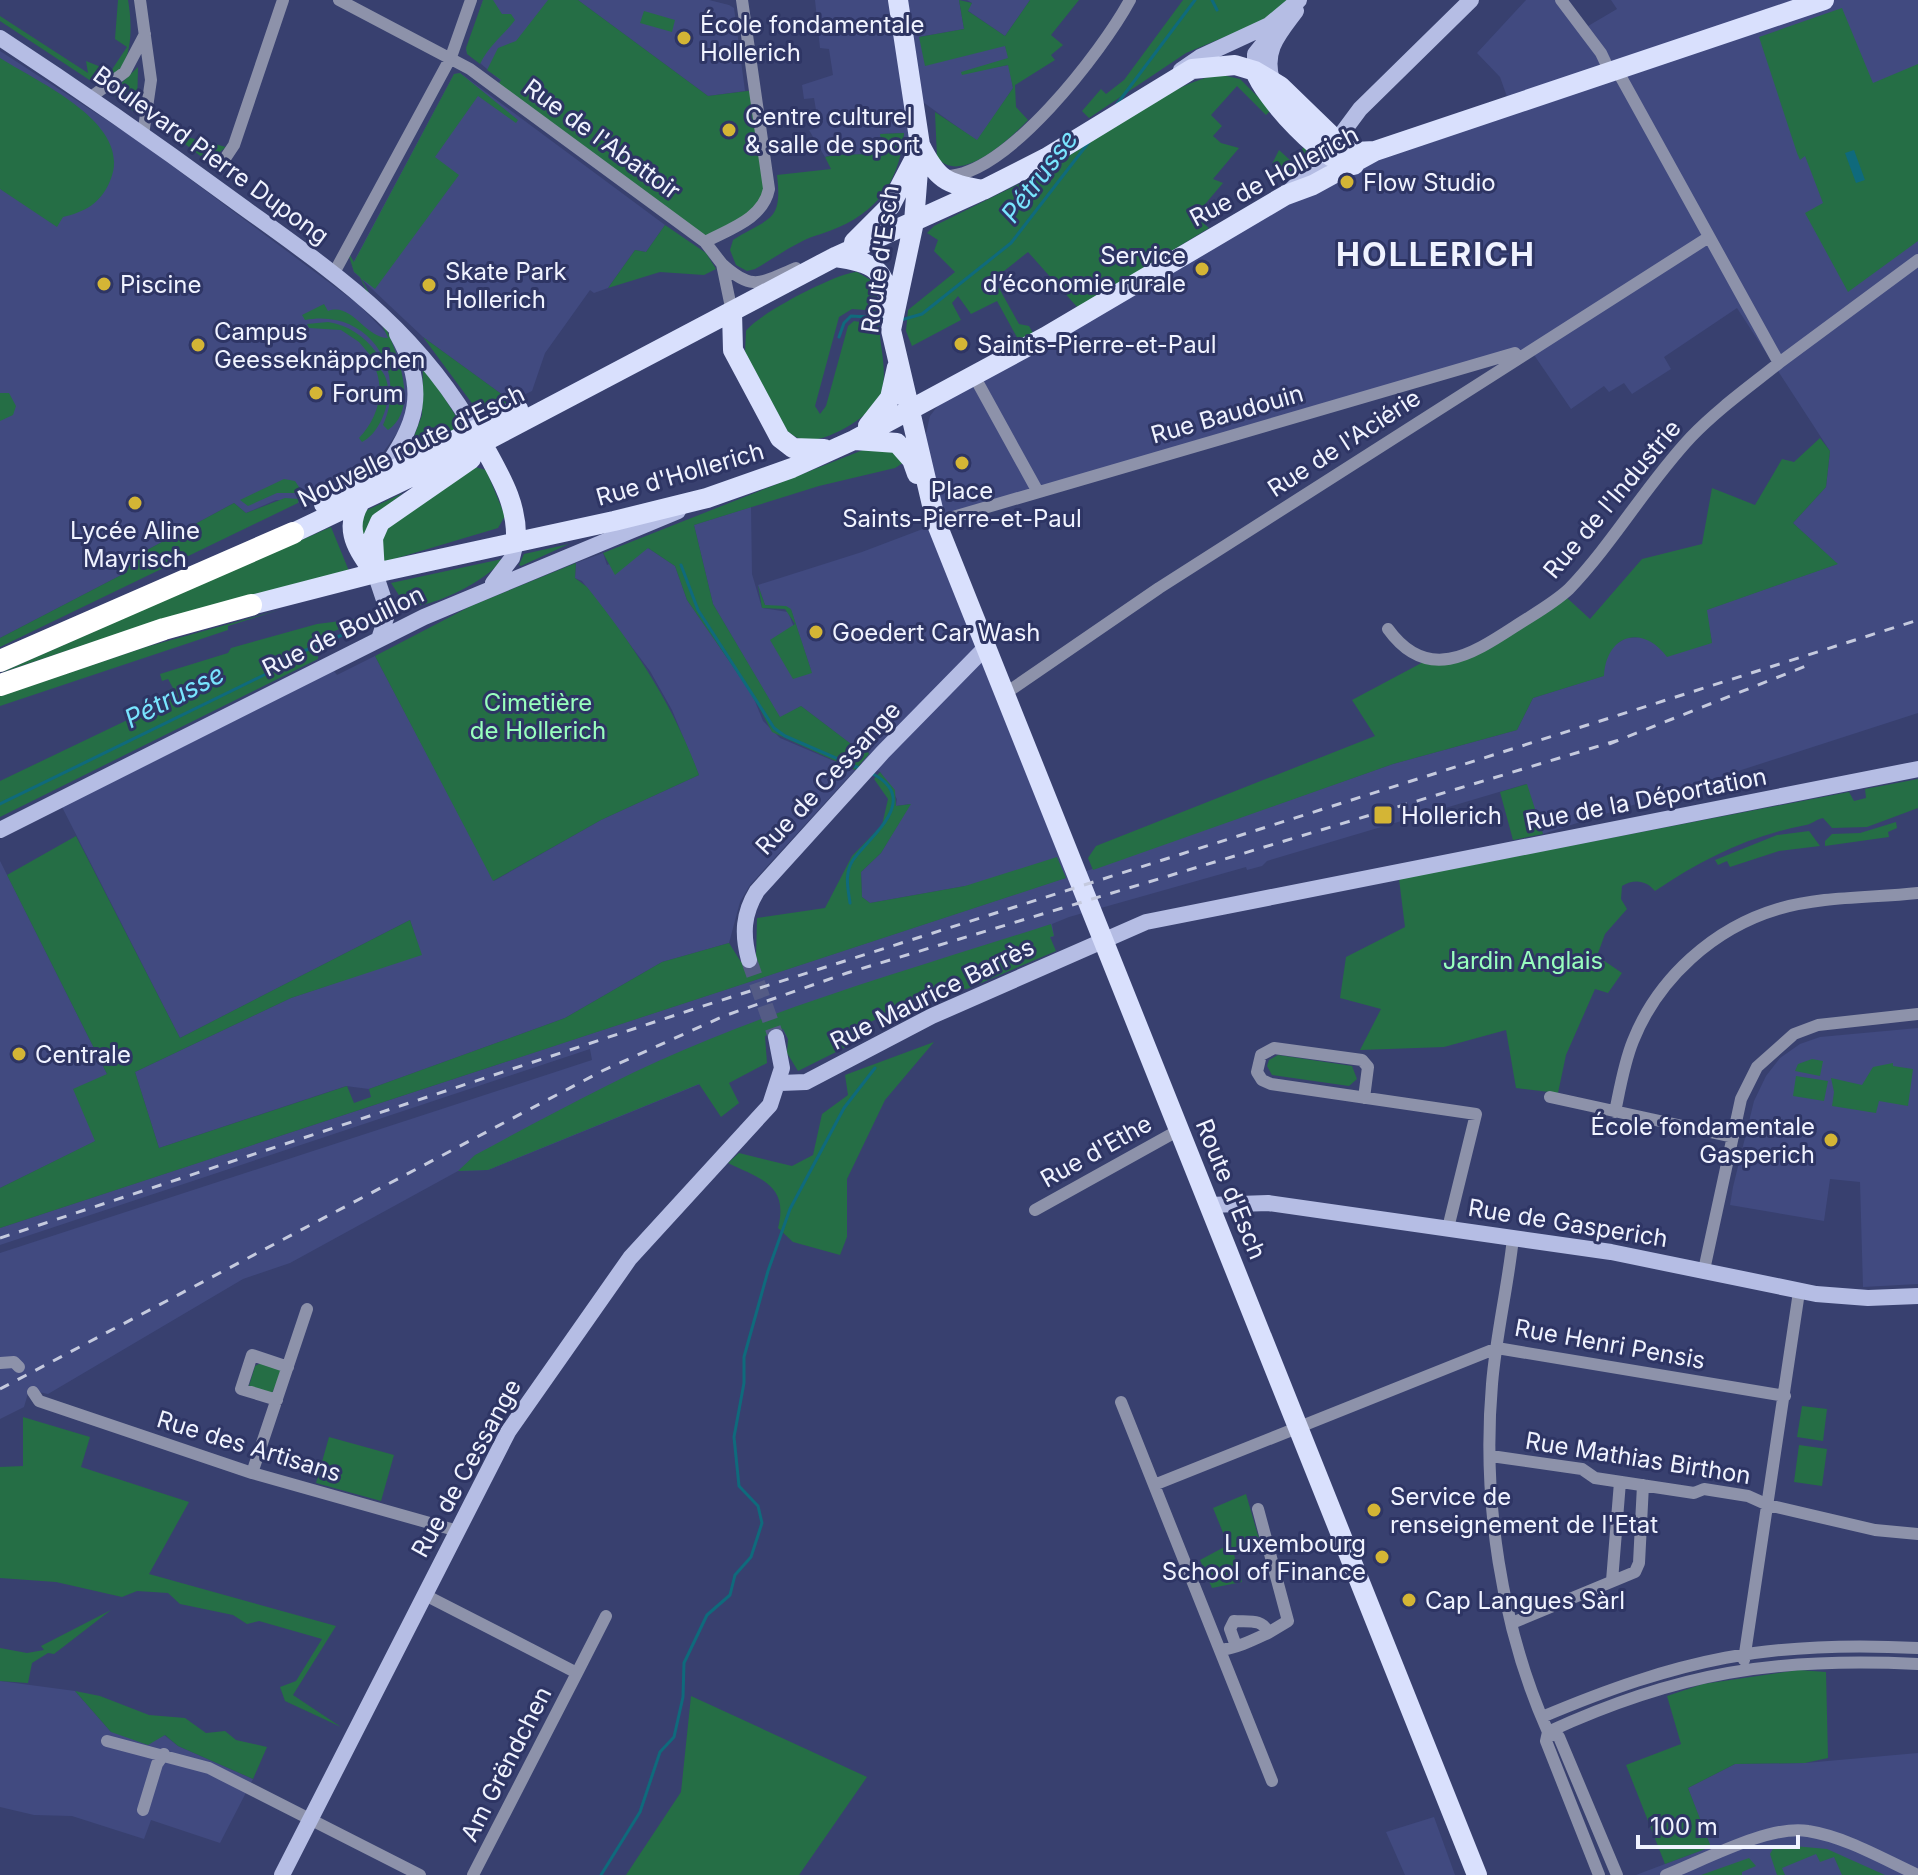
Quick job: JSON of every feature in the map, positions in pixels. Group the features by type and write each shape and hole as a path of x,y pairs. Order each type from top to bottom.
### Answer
{"highway":[{"name":"Nouvelle route d'Esch","path":"0,661 115,612 289,528"},
{"path":"0,685 164,629 251,605"}],"main road":[{"name":"Route d'Esch","path":"898,0 920,145 914,222 893,308 891,330 936,522 1477,1875"},
{"name":"Rue de Hollerich","path":"911,408 1076,320 1286,195 1354,165 1375,151 1824,0"},
{"name":"Nouvelle route d'Esch","path":"289,528 362,500 478,436 756,292 914,222 1046,158 1170,79 1192,69 1216,65 1235,65 1263,75"},
{"path":"1263,75 1269,96 1331,148 1339,163 1354,165"},
{"path":"920,145 938,175 953,186 983,190"},
{"path":"732,337 745,317 796,288 890,206 920,145"},
{"path":"1331,148 1354,152 1375,151"},
{"path":"835,257 867,263 878,270 887,286 893,308"},
{"path":"731,305 732,337 737,361 785,443 807,451 854,440 886,440 904,449 912,460 936,522"},
{"path":"854,440 885,408 897,363"},
{"name":"Route d'Esch","path":"936,522 926,427 943,399 973,374"},
{"path":"854,440 911,408"},
{"path":"289,528 380,475 478,436"},
{"path":"251,605 375,573 516,542 517,519 513,502 478,436"},
{"path":"375,573 373,538 380,522 470,461 478,436"},
{"name":"Rue d'Hollerich","path":"516,542 707,498 792,468 854,440"},
{"path":"375,573 363,557 350,525 352,514 380,475"}],"street":[{"path":"140,0 151,80 143,135"},
{"path":"222,163 234,145 283,0"},
{"name":"Rue de l'Abattoir","path":"339,0 451,57 705,242 722,264 756,292"},
{"path":"334,273 451,57 471,0"},
{"path":"705,242 758,212 766,203 769,189 742,0"},
{"path":"938,175 955,176 979,168 1008,150 1113,31 1130,0"},
{"path":"1263,75 1258,48 1302,0"},
{"path":"1170,79 1200,57 1269,25 1302,0"},
{"path":"1286,195 1331,148 1360,109 1471,0"},
{"path":"1561,0 1613,71 1779,363"},
{"path":"91,97 125,72 146,31"},
{"name":"Boulevard Pierre Dupong","path":"0,38 91,97 334,273 388,319 429,361 478,436"},
{"name":"Rue de l'Aciérie","path":"1006,693 1159,588 1709,237"},
{"name":"Rue de l'Industrie","path":"1388,629 1410,652 1430,659 1452,660 1480,649 1542,609 1566,591 1583,572 1640,496 1691,437 1779,363 1918,260"},
{"name":"Rue de l'Abattoir","path":"722,264 731,305"},
{"name":"Boulevard Pierre Dupong","path":"380,475 404,441 416,396 413,368 388,319"},
{"name":"Rue Baudouin","path":"936,522 1530,349"},
{"path":"973,374 1038,492"},
{"name":"Rue de Bouillon","path":"0,830 424,617 489,587 583,548 637,530 707,498"},
{"name":"Rue de Bouillon","path":"583,548 602,536 614,521"},
{"path":"489,587 512,558 516,542"},
{"name":"Rue de Bouillon","path":"375,573 386,599"},
{"path":"386,599 405,613 424,617"},
{"path":"379,639 388,612 386,599"},
{"name":"Rue de Cessange","path":"749,960 743,930 750,903 866,770 986,647"},
{"name":"Rue de la Déportation","path":"1103,938 1173,915 1918,769"},
{"path":"1615,1112 1633,1041 1641,1025 1676,974 1714,940 1742,923 1780,909 1918,893"},
{"name":"Rue Maurice Barrès","path":"780,1083 806,1082 932,1016 1103,938"},
{"path":"1704,1270 1741,1099 1757,1067 1794,1034 1841,1021 1918,1014"},
{"path":"776,1037 782,1061 780,1083"},
{"path":"1364,1098 1368,1067 1362,1060 1274,1048 1261,1055 1257,1072 1262,1080 1271,1084 1364,1098 1476,1114 1448,1228"},
{"name":"Rue de Cessange","path":"282,1875 508,1432 609,1285 657,1227 770,1105 780,1083"},
{"path":"1550,1097 1733,1137"},
{"name":"Rue d'Ethe","path":"1035,1210 1179,1130"},
{"name":"Rue de Gasperich","path":"1209,1205 1252,1201 1448,1228 1704,1270 1799,1292 1868,1298 1918,1296"},
{"path":"1513,1238 1492,1383 1491,1456 1497,1538 1512,1623 1548,1732 1546,1741 1599,1875"},
{"path":"1745,1668 1742,1653 1768,1505 1799,1292"},
{"path":"252,1473 307,1309"},
{"name":"Rue Henri Pensis","path":"1154,1485 1497,1348 1785,1396"},
{"path":"277,1400 241,1389 252,1355 288,1367"},
{"path":"0,1363 14,1362 19,1367"},
{"name":"Rue des Artisans","path":"33,1392 39,1401 252,1473 458,1531"},
{"path":"1121,1402 1272,1781"},
{"name":"Rue Mathias Birthon","path":"1491,1456 1582,1469 1595,1478 1620,1482 1694,1493 1704,1489 1748,1496 1768,1505 1875,1530 1918,1534"},
{"path":"1612,1581 1620,1482"},
{"path":"1512,1623 1635,1572 1639,1563 1643,1485"},
{"path":"1220,1650 1268,1633 1288,1621 1258,1509"},
{"name":"Am Grëndchen","path":"425,1595 577,1673"},
{"name":"Am Grëndchen","path":"473,1875 606,1616"},
{"path":"1236,1646 1230,1629 1234,1621 1260,1622 1268,1633"},
{"path":"1542,1717 1657,1672 1742,1653 1863,1645 1918,1648"},
{"path":"1862,1661 1863,1645"},
{"path":"1548,1732 1608,1704 1664,1685 1745,1668 1801,1661 1918,1664"},
{"path":"1548,1732 1559,1737 1617,1875"},
{"path":"107,1741 209,1768 420,1875"},
{"path":"143,1810 157,1764 164,1754"},
{"path":"1666,1875 1768,1835 1805,1830 1833,1837 1918,1875"}],"shaded area":[{"path":"483,0 562,0 501,81 466,51"},
{"name":"École fondamentale Hollerich","path":"578,0 709,0 729,5 734,8 745,91 708,96"},
{"path":"815,0 959,0 964,29 919,37 1005,46 1009,58 962,73 1009,65 1013,88 977,141 916,97 920,145 903,142 904,133 881,134 883,151 856,155 847,151 825,157 809,130 819,128 814,98 804,99 802,85 833,75 829,49 820,48"},
{"path":"967,0 1030,0 1005,36 967,10 972,3"},
{"path":"1526,0 1561,0 1583,29 1617,9 1611,0 1918,0 1918,713 1543,834 1526,784 1267,861 1262,866 1247,870 1246,867 1069,917 1052,924 1054,936 788,1039 782,1029 765,1036 700,1084 488,1170 458,1171 290,1263 243,1279 48,1394 29,1390 24,1407 0,1419 0,1253 592,1060 590,1049 0,1245 0,1228 1065,878 965,886 870,903 862,897 861,872 881,853 910,804 896,806 897,799 880,772 861,763 869,753 865,745 860,751 801,706 780,718 713,604 694,525 751,507 752,574 762,608 788,612 812,673 791,610 765,605 758,585 862,552 936,524 1078,874 1393,764 1517,730 1533,698 1603,676 1604,660 1613,646 1626,638 1643,637 1657,644 1712,643 1706,610 1837,564 1793,523 1826,487 1830,451 1737,308 1664,357 1671,369 1632,394 1624,383 1609,392 1604,386 1571,409 1530,349 936,522 925,438 930,416 943,399 1286,195 1510,105 1500,77 1477,53"},
{"name":"Campus Geesseknäppchen","path":"0,51 136,139 358,304 392,339 407,378 407,410 400,429 376,462 298,503 299,500 276,500 246,513 234,503 123,563 127,572 0,638"},
{"path":"460,73 665,225 646,252 635,250 608,288 594,293 590,290 545,353 532,391 511,401 423,337 354,272 352,265 454,74"},
{"path":"1854,150 1865,180 1856,183 1845,153"},
{"path":"648,548 675,566 687,600 752,694 763,721 780,738 855,770 750,885 740,902 729,943 662,962 565,1018 369,1089 346,1086 159,1148 135,1072 291,998 421,954 410,920 180,1038 62,807 334,671 337,675 375,656 494,881 601,820 699,775 672,710 650,671 582,581 575,578 576,563 603,553 607,565"},
{"path":"0,861 107,1074 96,1141 0,1188"},
{"name":"École fondamentale Gasperich","path":"1918,1028 1918,1284 1863,1287 1860,1182 1830,1179 1824,1221 1730,1205 1733,1187 1754,1101 1766,1076 1780,1058 1800,1044 1820,1037"},
{"path":"0,1681 75,1691 111,1732 164,1735 178,1746 253,1779 220,1843 151,1820 144,1839 72,1816 34,1815 0,1807"},
{"path":"1918,1753 1918,1875 1636,1875 1710,1847 1688,1788 1735,1764 1805,1763"},
{"path":"1434,1817 1455,1875 1405,1875 1386,1832"}],"green space":[{"path":"118,0 128,0 131,25 128,52 116,74 105,80 91,81 0,21 0,16 88,73 86,61 111,71 127,47 115,39"},
{"path":"483,0 493,0 502,14 511,14 515,20 480,64 467,54 466,48"},
{"path":"548,0 578,0 708,96 755,90 766,203 705,242 496,88 501,80 487,70 498,48 516,41"},
{"path":"959,0 972,3 968,11 1005,36 1030,0 1079,0 1051,35 1063,45 1051,55 1055,60 1015,85 1016,107 1028,120 985,156 959,166 947,165 937,157 935,112 977,140 1013,88 1008,65 962,75 961,72 1008,58 1005,46 925,66 919,37 964,29"},
{"path":"1183,0 1290,0 1263,21 1186,53 1089,118 1082,111 1101,89 1106,94 1124,80"},
{"path":"1842,8 1873,83 1918,64 1918,241 1848,292 1805,213 1823,203 1805,156 1800,160 1797,153 1759,37"},
{"path":"644,11 675,20 672,32 640,23"},
{"path":"0,58 79,108 109,141 114,160 106,189 91,205 63,217 57,227 0,189"},
{"path":"138,67 137,109 133,111 111,93"},
{"path":"460,73 518,120 516,123 478,96 435,157 459,175 375,289 362,279 389,334 403,378 404,399 400,416 388,430 383,425 389,404 390,383 386,364 377,347 364,333 347,323 327,319 305,320 302,315 324,304 328,311 344,311 372,333 388,338 360,277 354,272 347,250 354,262 454,74"},
{"path":"1222,75 1240,79 1271,110 1266,115 1237,86 1211,115 1222,126 1213,136 1221,143 1239,148 1213,179 1223,183 1195,216 1209,228 1078,308 1028,252 999,275 1003,282 995,281 1019,324 1029,326 1033,333 1019,341 997,301 971,314 958,296 952,303 961,320 912,346 906,331 908,310 955,272 934,251 938,240 927,233 934,226 1037,175 1045,180 1059,162 1140,110 1184,86"},
{"path":"171,133 226,147 208,162"},
{"path":"904,133 896,170 889,185 868,210 839,227 795,245 755,269 747,271 736,265 730,250 733,240 764,222 775,211 778,203 777,175 831,169 825,157 883,151 880,134"},
{"path":"1305,146 1314,155 1313,159 1287,180 1272,164 1279,150 1291,161"},
{"path":"665,225 706,253 716,269 704,275 660,272 608,288 635,250 646,252"},
{"path":"857,272 874,282 879,311 852,309 839,317 815,406 820,414 826,406 848,326 854,321 879,325 884,368 881,394 870,410 840,431 819,439 800,439 787,431 745,352 746,331 765,315 798,296 833,279"},
{"path":"328,322 361,336 376,352 376,362 359,342 341,330 309,328 307,324"},
{"path":"423,337 511,401 493,408 474,406"},
{"path":"423,364 462,426 408,453 422,415"},
{"path":"380,369 388,387 386,408 376,429 362,442 359,438 377,407 380,389 376,370"},
{"path":"0,393 9,393 16,406 13,415 0,421"},
{"path":"1820,438 1830,451 1826,487 1793,523 1838,564 1707,610 1712,643 1667,657 1647,640 1627,638 1611,651 1604,676 1533,698 1517,730 1393,764 1093,870 1088,858 1096,846 1375,736 1352,700 1429,659 1451,660 1566,597 1590,619 1642,559 1702,544 1712,488 1755,505 1782,459 1794,462"},
{"path":"884,446 906,461 895,468 819,486 694,525 713,604 780,717 801,706 859,750 864,744 869,754 855,770 772,732 752,694 687,600 675,566 648,548 615,575 603,553 868,448"},
{"path":"475,467 486,470 505,516 498,528 384,562 380,543 388,525"},
{"path":"284,479 295,481 303,493 277,493 248,506 240,500"},
{"path":"403,493 373,518 366,543 358,519 361,513"},
{"path":"285,498 299,499 298,503 0,647 0,638 127,572 123,563 234,503 246,513"},
{"path":"331,527 349,571 147,624 0,673"},
{"path":"569,544 521,566 519,565 524,554"},
{"path":"502,559 473,584 444,598 416,606 406,606 391,583"},
{"name":"Cimetière de Hollerich","path":"576,563 575,578 587,587 651,676 677,724 699,775 601,820 493,881 375,656 471,606"},
{"path":"758,585 765,605 791,609 812,673 793,679 770,640 795,624 785,609 762,608"},
{"path":"279,610 0,706 0,696 146,647"},
{"path":"364,618 319,638 318,659 0,817 0,781 167,701 165,692 173,688 168,679 162,681 160,674 228,653 231,648 317,624"},
{"path":"880,772 895,790 896,806 911,804 881,853 861,872 862,897 870,903 965,886 1057,857 1066,878 0,1228 0,1188 95,1141 73,1089 107,1074 7,875 76,836 180,1038 410,920 422,955 291,998 135,1072 159,1148 347,1086 354,1103 371,1097 369,1089 565,1018 662,962 729,943 741,962 756,958 757,918 825,908 852,856 882,825 888,799 874,779"},
{"name":"Jardin Anglais","path":"1918,779 1918,808 1867,827 1832,828 1823,818 1765,835 1728,850 1691,868 1655,891 1640,882 1622,886 1621,899 1627,909 1605,934 1597,956 1622,973 1608,993 1595,989 1566,1055 1558,1093 1516,1088 1506,1030 1444,1047 1360,1050 1381,1009 1340,998 1346,957 1405,927 1399,879 1849,792 1854,801 1866,798 1865,789"},
{"path":"1527,784 1543,834 1513,840 1500,792"},
{"path":"1896,822 1897,828 1888,832 1889,837 1825,846 1825,841 1832,834 1860,833"},
{"path":"1809,831 1820,846 1779,851 1730,867 1727,861 1718,865 1715,860 1777,835"},
{"path":"1051,924 1054,936 1050,937 1056,951 967,989 945,986 856,1029 862,1039 798,1071 787,1053 788,1039 783,1029 765,1036 767,1063 729,1083 739,1103 721,1117 699,1084 488,1170 458,1171 475,1155 680,1051 837,993"},
{"path":"934,1042 885,1100 847,1179 847,1237 840,1255 793,1242 778,1228 779,1202 770,1185 728,1163 739,1153 792,1166 813,1155 822,1114 848,1095 845,1075"},
{"path":"1278,1055 1352,1066 1357,1079 1349,1086 1272,1075 1267,1066 1269,1060"},
{"path":"1812,1059 1823,1061 1820,1076 1795,1071 1798,1064"},
{"path":"1893,1063 1893,1066 1913,1069 1908,1106 1879,1101 1876,1113 1832,1106 1834,1092 1831,1078 1862,1085 1873,1067"},
{"path":"1796,1076 1828,1081 1824,1101 1793,1096"},
{"path":"261,1363 282,1372 272,1393 249,1386 255,1366"},
{"path":"1802,1406 1827,1409 1823,1441 1797,1437"},
{"path":"23,1417 90,1437 81,1467 189,1502 149,1574 336,1626 293,1695 341,1727 285,1701 280,1687 296,1681 322,1639 259,1621 247,1624 233,1615 180,1604 168,1593 137,1591 122,1597 56,1582 0,1578 0,1467 23,1466"},
{"path":"329,1437 394,1455 381,1501 316,1483"},
{"path":"1799,1445 1827,1449 1822,1486 1794,1482"},
{"path":"1246,1494 1259,1539 1232,1548 1242,1582 1212,1588 1200,1560 1228,1545 1213,1508"},
{"path":"111,1610 54,1654 48,1653 32,1663 28,1683 0,1681 0,1648 27,1653 44,1650 41,1646"},
{"path":"1799,1670 1826,1672 1828,1758 1805,1763 1735,1764 1688,1788 1711,1847 1665,1864 1626,1765 1681,1744 1667,1696 1703,1684"},
{"path":"75,1691 100,1696 149,1715 185,1718 206,1733 225,1731 236,1740 267,1747 253,1779 178,1746 165,1735 148,1745 111,1732"},
{"path":"691,1696 867,1777 799,1875 626,1875 681,1792"},
{"path":"1774,1847 1827,1849 1885,1875 1842,1875 1834,1857 1820,1862 1816,1854 1782,1868 1785,1875 1777,1875 1770,1854"},
{"path":"1749,1858 1756,1866 1742,1872 1742,1875 1701,1875"}],"waterway":[{"name":"Pétrusse","path":"1117,104 1195,0"},
{"path":"1212,0 1217,10"},
{"name":"Pétrusse","path":"901,320 922,314 1011,243 1089,142"},
{"name":"Pétrusse","path":"839,337 844,323 851,316 885,318"},
{"path":"681,565 698,610 774,728 785,736 859,768"},
{"name":"Pétrusse","path":"0,804 264,675 299,653 366,625"},
{"path":"850,903 847,881 850,865 879,830 892,807 893,795 887,784 873,774"},
{"path":"601,1875 640,1812 660,1752 674,1737 683,1697 684,1663 707,1615 730,1595 735,1575 751,1557 762,1523 758,1506 739,1486 734,1437 744,1383 744,1357 768,1271 790,1209 844,1108 875,1068"}],"tunnel":[{"path":"749,960 776,1037"}],"railway":[{"path":"0,1238 700,1007 1918,620"},
{"path":"1609,744 1806,666"},
{"path":"0,1389 602,1071 724,1016 847,973 1619,740"}],"place":[{"name":"École fondamentale Hollerich","path":"684,38"},
{"name":"Centre culturel & salle de sport","path":"729,130"},
{"name":"Flow Studio","path":"1347,182"},
{"name":"Service d’économie rurale","path":"1202,269"},
{"name":"Piscine","path":"104,284"},
{"name":"Skate Park Hollerich","path":"429,285"},
{"name":"Saints-Pierre-et-Paul","path":"961,344"},
{"name":"Campus Geesseknäppchen","path":"198,345"},
{"name":"Forum","path":"316,393"},
{"name":"Place Saints-Pierre-et-Paul","path":"962,463"},
{"name":"Lycée Aline Mayrisch","path":"135,503"},
{"name":"Goedert Car Wash","path":"816,632"},
{"name":"Hollerich","path":"1383,815"},
{"name":"Centrale","path":"19,1054"},
{"name":"École fondamentale Gasperich","path":"1831,1140"},
{"name":"Service de renseignement de l'Etat","path":"1374,1510"},
{"name":"Luxembourg School of Finance","path":"1382,1557"},
{"name":"Cap Langues Sàrl","path":"1409,1600"}],"district":[{"name":"HOLLERICH","path":"1436,254"}]}
